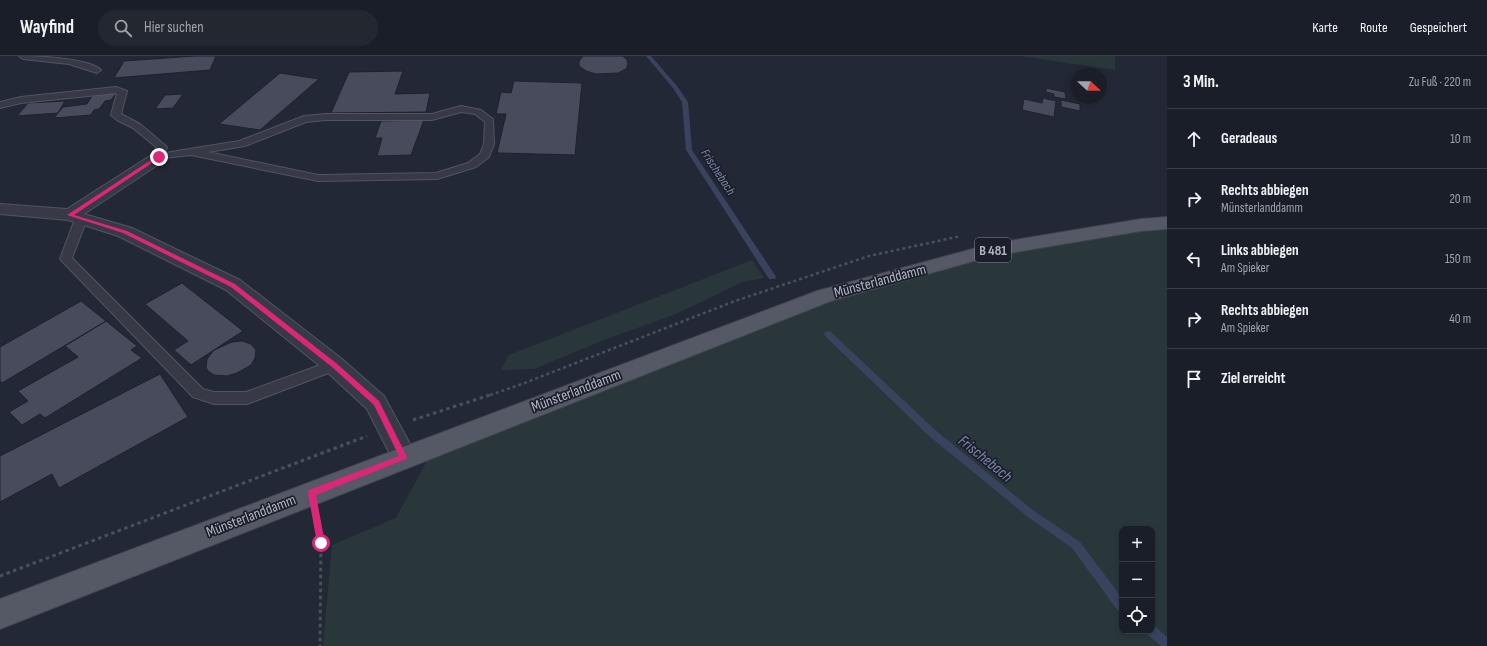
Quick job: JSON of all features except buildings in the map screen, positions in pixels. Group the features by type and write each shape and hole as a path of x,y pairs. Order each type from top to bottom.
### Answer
{"main road":[{"name":"Münsterlanddamm","path":"0,614 824,296 991,250 1141,225 1167,223"}],"street":[{"path":"76,217 159,157"},
{"path":"0,209 76,217 125,232 233,285 334,365 376,403 404,457"}],"lane":[{"path":"23,56 70,62 97,70"},
{"path":"0,105 21,100 116,90 122,91 116,115 140,128 150,138 158,142 162,147 159,157 241,144 304,120 325,117 432,117 462,109 478,112 490,121 489,144 485,155 472,165 437,176 318,178 191,152"},
{"path":"76,217 66,259 198,393 214,398 247,398 334,365"}],"path":[{"path":"312,493 321,543 320,646"}],"shaded area":[{"path":"1020,56 1115,56 1115,70"},
{"path":"1167,223 1167,646 323,646 332,545 396,518 435,446 754,322 991,250"},
{"path":"752,260 764,278 742,282 676,314 604,340 534,369 501,370 509,355"}],"waterway":[{"name":"Frischebach","path":"648,56 675,87 685,102 689,150 772,277"},
{"name":"Frischebach","path":"828,334 931,432 1031,514 1076,545 1119,603"},
{"name":"Frischebach","path":"1155,634 1167,644"}],"route":[{"path":"159,157 70,215 125,232 233,285 334,365 376,403 404,457 312,493 321,543"}]}
